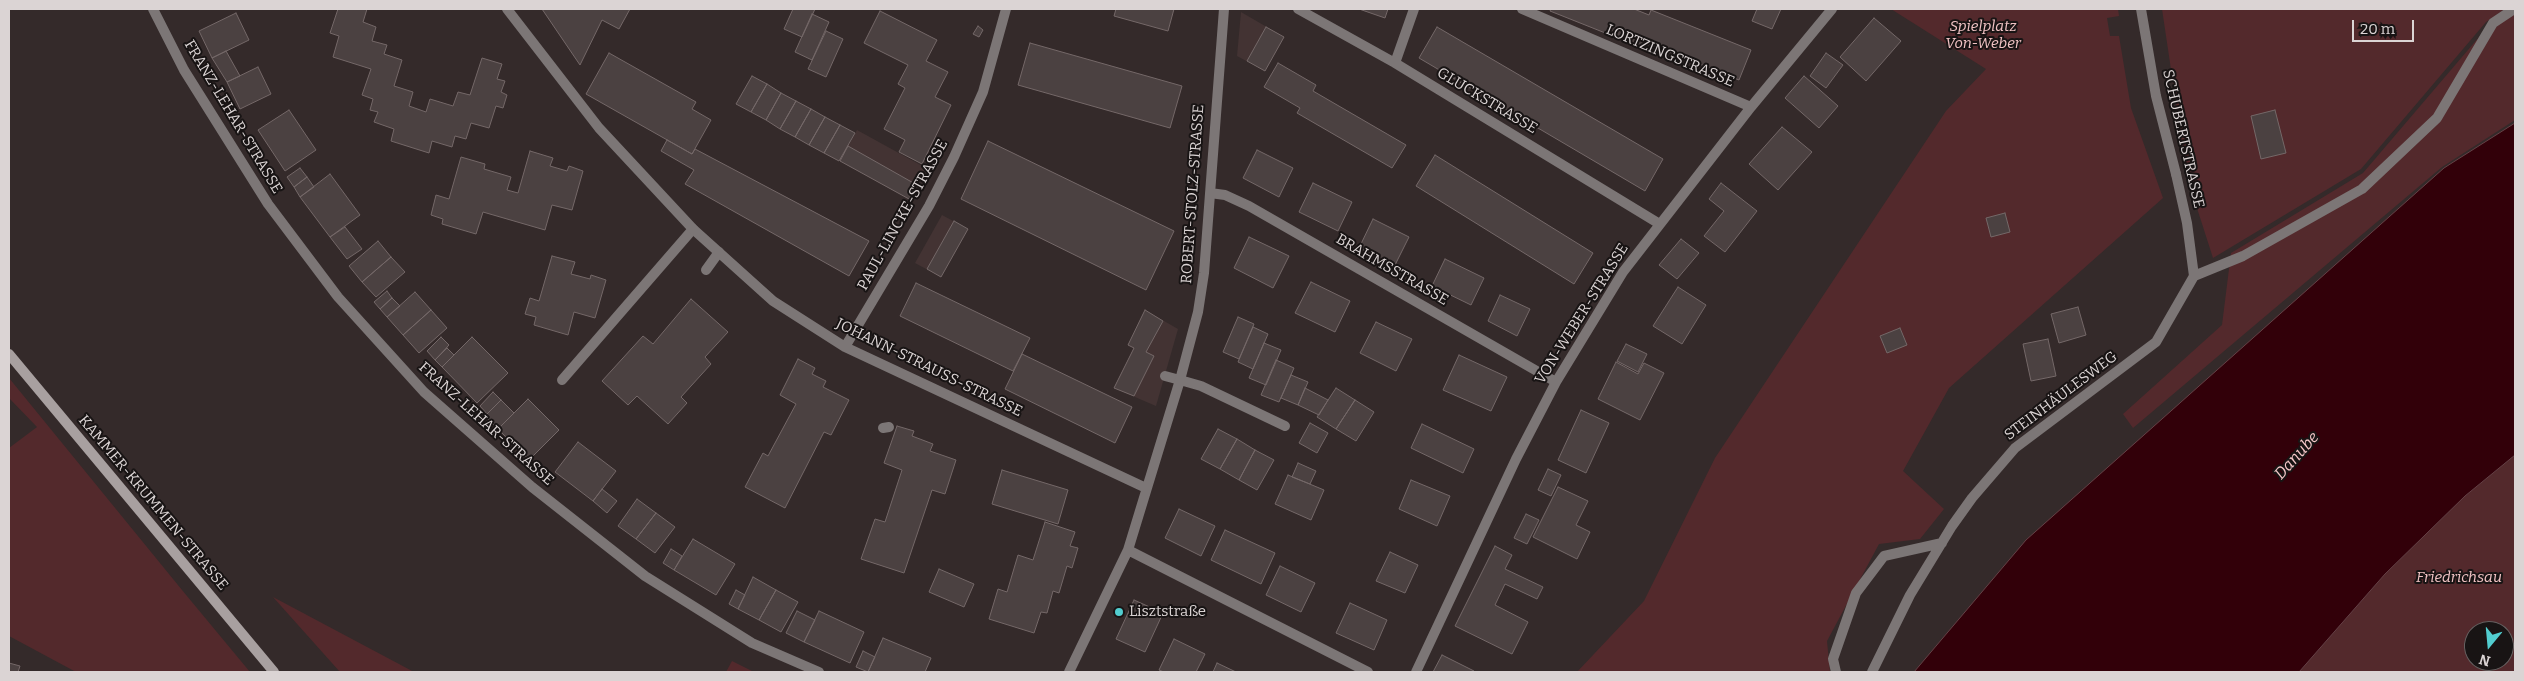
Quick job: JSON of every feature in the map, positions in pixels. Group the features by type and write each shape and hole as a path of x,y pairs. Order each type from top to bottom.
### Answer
{"street":[{"name":"FRANZ-LEHAR-STRASSE","path":"153,9 184,70 268,204 338,297 424,392 532,487 646,576 752,642 819,672"},
{"name":"JOHANN-STRAUSS-STRASSE","path":"507,9 518,20 599,128 693,229 773,301 845,347 977,404 1146,488"},
{"name":"PAUL-LINCKE-STRASSE","path":"845,347 929,206 954,157 984,92 1006,9"},
{"name":"ROBERT-STOLZ-STRASSE","path":"1070,672 1128,550 1180,380 1198,312 1210,193 1224,9"},
{"name":"GLUCKSTRASSE","path":"1298,9 1395,63 1658,223"},
{"path":"1395,63 1414,9"},
{"name":"LORTZINGSTRASSE","path":"1522,9 1751,107"},
{"name":"VON-WEBER-STRASSE","path":"1416,672 1499,492 1556,382 1622,272 1658,223 1832,9"},
{"name":"SCHUBERTSTRASSE","path":"2141,9 2156,96 2187,223 2194,276"},
{"path":"2194,276 2243,256 2362,189 2438,118 2493,23 2514,9"},
{"name":"BRAHMSSTRASSE","path":"1210,193 1225,195 1249,206 1556,382"},
{"path":"562,380 693,229"},
{"path":"706,270 719,252"},
{"name":"STEINHÄULESWEG","path":"1872,672 1910,595 1972,498 2015,448 2156,342 2194,276"},
{"name":"KAMMER-KRUMMEN-STRASSE","path":"9,354 274,672"},
{"path":"1165,376 1201,386 1285,426"},
{"path":"1836,672 1833,659 1856,593 1884,556 1942,543"},
{"path":"1128,550 1368,672"}],"shaded area":[{"path":"1241,12 1284,37 1265,71 1237,56"},
{"path":"857,130 926,168 909,199 840,161"},
{"path":"942,215 968,229 941,277 915,263"},
{"path":"1145,310 1178,329 1156,406 1114,388 1134,348 1128,345"}],"green space":[{"name":"Spielplatz Von-Weber","path":"1891,9 2118,9 2119,16 2107,18 2110,36 2119,36 2131,108 2163,198 1949,388 1903,471 1944,509 1920,539 1879,544 1827,641 1830,672 1577,672 1644,601 1715,458 1946,111 1986,69"},
{"path":"2162,9 2505,9 2486,22 2361,169 2213,258 2187,177"},
{"path":"2515,9 2515,120 2442,167 2133,428 2123,414 2222,325 2231,253 2363,173 2491,23"},
{"path":"9,378 250,672 76,672 9,636 9,448 37,427 9,398"},
{"name":"Friedrichsau","path":"2515,455 2515,672 2299,672 2385,574 2465,496"},
{"path":"273,597 414,672 340,672"},
{"path":"732,661 754,672 726,672"}],"water":[{"name":"Danube","path":"2515,123 2515,455 2465,496 2385,574 2299,672 1914,672 2026,540 2444,168"}],"building":[{"path":"338,9 367,9 363,22 376,27 372,41 387,45 384,54 402,60 394,86 413,92 409,106 426,112 430,99 453,106 458,92 470,95 482,58 502,64 497,79 505,81 501,92 507,95 503,108 496,106 489,128 471,123 466,139 455,136 452,147 432,141 429,153 391,141 394,129 374,122 378,112 370,110 373,99 362,95 371,69 333,57 339,36 330,33"},
{"path":"542,9 630,9 619,29 602,20 580,65"},
{"path":"793,9 815,9 802,37 784,29"},
{"path":"1116,9 1174,9 1168,31 1114,16"},
{"path":"1359,9 1388,9 1385,18"},
{"path":"1551,9 1634,9 1649,15 1651,10 1751,50 1739,80 1645,42 1643,48 1550,11"},
{"path":"1757,9 1781,9 1772,29 1752,21"},
{"path":"880,11 937,40 926,61 948,72 935,97 951,105 922,164 899,152 905,140 884,129 905,88 898,84 908,65 864,43"},
{"path":"236,13 249,40 212,58 199,31"},
{"path":"812,14 829,22 812,60 795,52"},
{"path":"1874,18 1901,41 1866,81 1840,57"},
{"path":"978,26 983,30 979,37 973,34"},
{"path":"1266,27 1284,37 1265,71 1247,61"},
{"path":"1437,27 1663,159 1645,191 1419,58"},
{"path":"826,31 843,39 826,77 808,69"},
{"path":"1030,43 1182,86 1170,128 1018,85"},
{"path":"226,51 240,76 227,82 212,58"},
{"path":"609,53 696,102 692,109 711,120 692,154 586,94"},
{"path":"1826,53 1843,65 1826,88 1810,76"},
{"path":"1278,63 1316,85 1313,91 1406,145 1392,168 1297,113 1300,108 1264,87"},
{"path":"258,67 271,94 240,109 227,82"},
{"path":"752,76 767,84 751,112 736,104"},
{"path":"1804,76 1838,106 1819,128 1785,98"},
{"path":"767,84 781,93 766,120 751,112"},
{"path":"781,93 796,101 780,129 766,120"},
{"path":"796,101 811,109 795,137 780,129"},
{"path":"811,109 825,117 809,145 795,137"},
{"path":"289,110 316,150 285,171 258,130"},
{"path":"2275,110 2286,153 2261,159 2251,116"},
{"path":"825,117 840,125 824,153 809,145"},
{"path":"840,125 855,133 839,161 824,153"},
{"path":"1782,127 1812,152 1778,190 1749,164"},
{"path":"667,140 692,154 695,149 869,241 849,276 685,184 694,170 661,151"},
{"path":"988,141 1174,231 1146,290 961,199"},
{"path":"848,146 917,185 909,199 840,161"},
{"path":"1257,150 1293,168 1279,197 1243,178"},
{"path":"530,151 553,158 550,166 567,171 569,166 583,171 572,210 552,205 545,230 483,212 476,234 442,224 443,219 431,215 436,195 449,199 461,157 485,164 484,169 511,177 507,190 518,193"},
{"path":"1435,155 1593,253 1574,284 1416,186"},
{"path":"300,168 307,177 294,187 287,177"},
{"path":"330,174 360,215 330,237 300,197"},
{"path":"307,177 314,187 300,197 294,187"},
{"path":"1313,183 1352,202 1338,231 1299,212"},
{"path":"1721,183 1757,211 1725,252 1704,236 1724,211 1709,199"},
{"path":"2005,213 2010,232 1991,237 1986,218"},
{"path":"1373,219 1409,237 1395,265 1359,248"},
{"path":"954,221 968,229 941,277 927,269"},
{"path":"345,227 362,249 347,259 330,237"},
{"path":"1249,237 1289,256 1273,288 1234,268"},
{"path":"1681,239 1699,253 1677,279 1659,265"},
{"path":"378,241 391,257 362,282 349,266"},
{"path":"552,256 575,262 571,274 590,279 591,275 606,280 595,318 574,312 568,335 534,325 536,317 525,314 530,298 539,301"},
{"path":"391,257 405,272 376,297 362,282"},
{"path":"1445,259 1484,278 1471,305 1432,286"},
{"path":"1311,282 1350,301 1335,332 1295,313"},
{"path":"916,283 1030,338 1013,371 900,316"},
{"path":"1678,287 1706,305 1682,344 1653,326"},
{"path":"387,291 392,298 380,309 374,302"},
{"path":"415,292 431,310 403,335 387,317"},
{"path":"1500,295 1530,309 1517,336 1488,321"},
{"path":"392,298 400,306 387,317 380,309"},
{"path":"691,299 728,332 705,357 711,364 681,397 687,403 668,424 637,396 628,405 602,381 643,336 653,344"},
{"path":"2078,307 2086,335 2059,343 2051,314"},
{"path":"431,310 447,328 419,353 403,335"},
{"path":"1145,310 1163,321 1146,352 1154,356 1134,396 1114,388 1134,348 1128,345"},
{"path":"1238,317 1254,324 1239,359 1223,352"},
{"path":"1376,322 1412,339 1396,371 1360,353"},
{"path":"1253,327 1268,334 1253,369 1238,362"},
{"path":"1900,328 1907,345 1887,353 1880,336"},
{"path":"441,337 449,345 435,360 427,351"},
{"path":"472,337 508,373 477,403 442,367"},
{"path":"2048,339 2056,376 2031,381 2023,344"},
{"path":"1264,343 1281,350 1266,385 1249,378"},
{"path":"1626,344 1647,354 1638,372 1617,361"},
{"path":"447,348 454,355 442,367 435,360"},
{"path":"1022,354 1132,407 1115,443 1005,389"},
{"path":"1459,355 1507,377 1491,411 1443,390"},
{"path":"798,359 815,368 812,374 826,381 823,387 849,400 831,435 824,432 785,508 745,487 763,453 768,456 796,404 780,395"},
{"path":"1276,360 1294,368 1279,402 1261,395"},
{"path":"1616,362 1638,374 1644,363 1664,373 1640,420 1598,399"},
{"path":"1291,375 1308,382 1298,405 1281,398"},
{"path":"1305,388 1328,400 1319,415 1298,405"},
{"path":"1336,388 1355,400 1336,429 1317,417"},
{"path":"493,392 501,400 487,414 480,406"},
{"path":"528,399 559,430 529,460 498,429"},
{"path":"501,400 514,413 498,429 485,416"},
{"path":"1355,400 1374,412 1356,441 1336,429"},
{"path":"1581,410 1609,423 1586,473 1558,460"},
{"path":"1310,423 1328,433 1317,453 1299,443"},
{"path":"1422,424 1474,449 1463,473 1411,448"},
{"path":"897,426 914,431 912,436 933,444 930,451 956,460 945,494 932,490 904,573 861,559 875,519 885,522 902,470 884,463"},
{"path":"1218,429 1237,439 1220,469 1201,459"},
{"path":"1237,439 1255,450 1239,480 1220,469"},
{"path":"578,442 616,471 593,501 555,472"},
{"path":"1255,450 1274,460 1257,490 1239,480"},
{"path":"1298,463 1316,471 1310,484 1292,477"},
{"path":"1548,469 1561,475 1551,496 1538,490"},
{"path":"1002,470 1068,490 1058,524 992,504"},
{"path":"1288,475 1324,490 1311,520 1275,504"},
{"path":"1411,480 1450,496 1437,526 1399,509"},
{"path":"1558,487 1588,501 1576,525 1590,532 1577,559 1533,537"},
{"path":"602,489 617,501 607,513 593,501"},
{"path":"637,499 656,513 636,539 618,526"},
{"path":"1179,509 1215,526 1201,556 1165,538"},
{"path":"656,513 675,527 655,553 636,539"},
{"path":"1526,514 1539,520 1527,544 1514,538"},
{"path":"1045,522 1075,532 1070,546 1078,548 1072,568 1067,566 1059,593 1053,591 1047,613 1041,612 1034,633 989,619 998,589 1007,592 1018,555 1033,560"},
{"path":"1225,530 1275,553 1261,584 1211,560"},
{"path":"693,539 735,564 716,595 674,570"},
{"path":"1495,546 1512,555 1505,569 1543,587 1537,599 1505,584 1495,605 1528,622 1512,654 1455,626"},
{"path":"671,549 682,556 674,570 663,563"},
{"path":"1390,552 1418,565 1405,593 1376,581"},
{"path":"1280,566 1315,583 1301,612 1266,595"},
{"path":"939,569 974,584 964,607 929,592"},
{"path":"753,577 776,590 759,620 738,609"},
{"path":"736,590 745,595 738,609 729,604"},
{"path":"776,590 798,602 781,632 759,620"},
{"path":"1134,600 1163,613 1145,652 1116,639"},
{"path":"1350,603 1387,620 1374,650 1336,633"},
{"path":"797,611 815,620 804,642 786,633"},
{"path":"819,611 864,632 850,663 804,642"},
{"path":"883,638 931,658 925,672 868,672"},
{"path":"1174,639 1205,654 1196,672 1164,672 1159,670"},
{"path":"863,651 875,657 868,672 856,667"},
{"path":"1442,655 1474,671 1433,672"},
{"path":"9,663 20,666 18,672 9,672"},
{"path":"1217,663 1236,672 1213,672"}],"place":[{"name":"Lisztstraße","path":"1119,612"}]}
